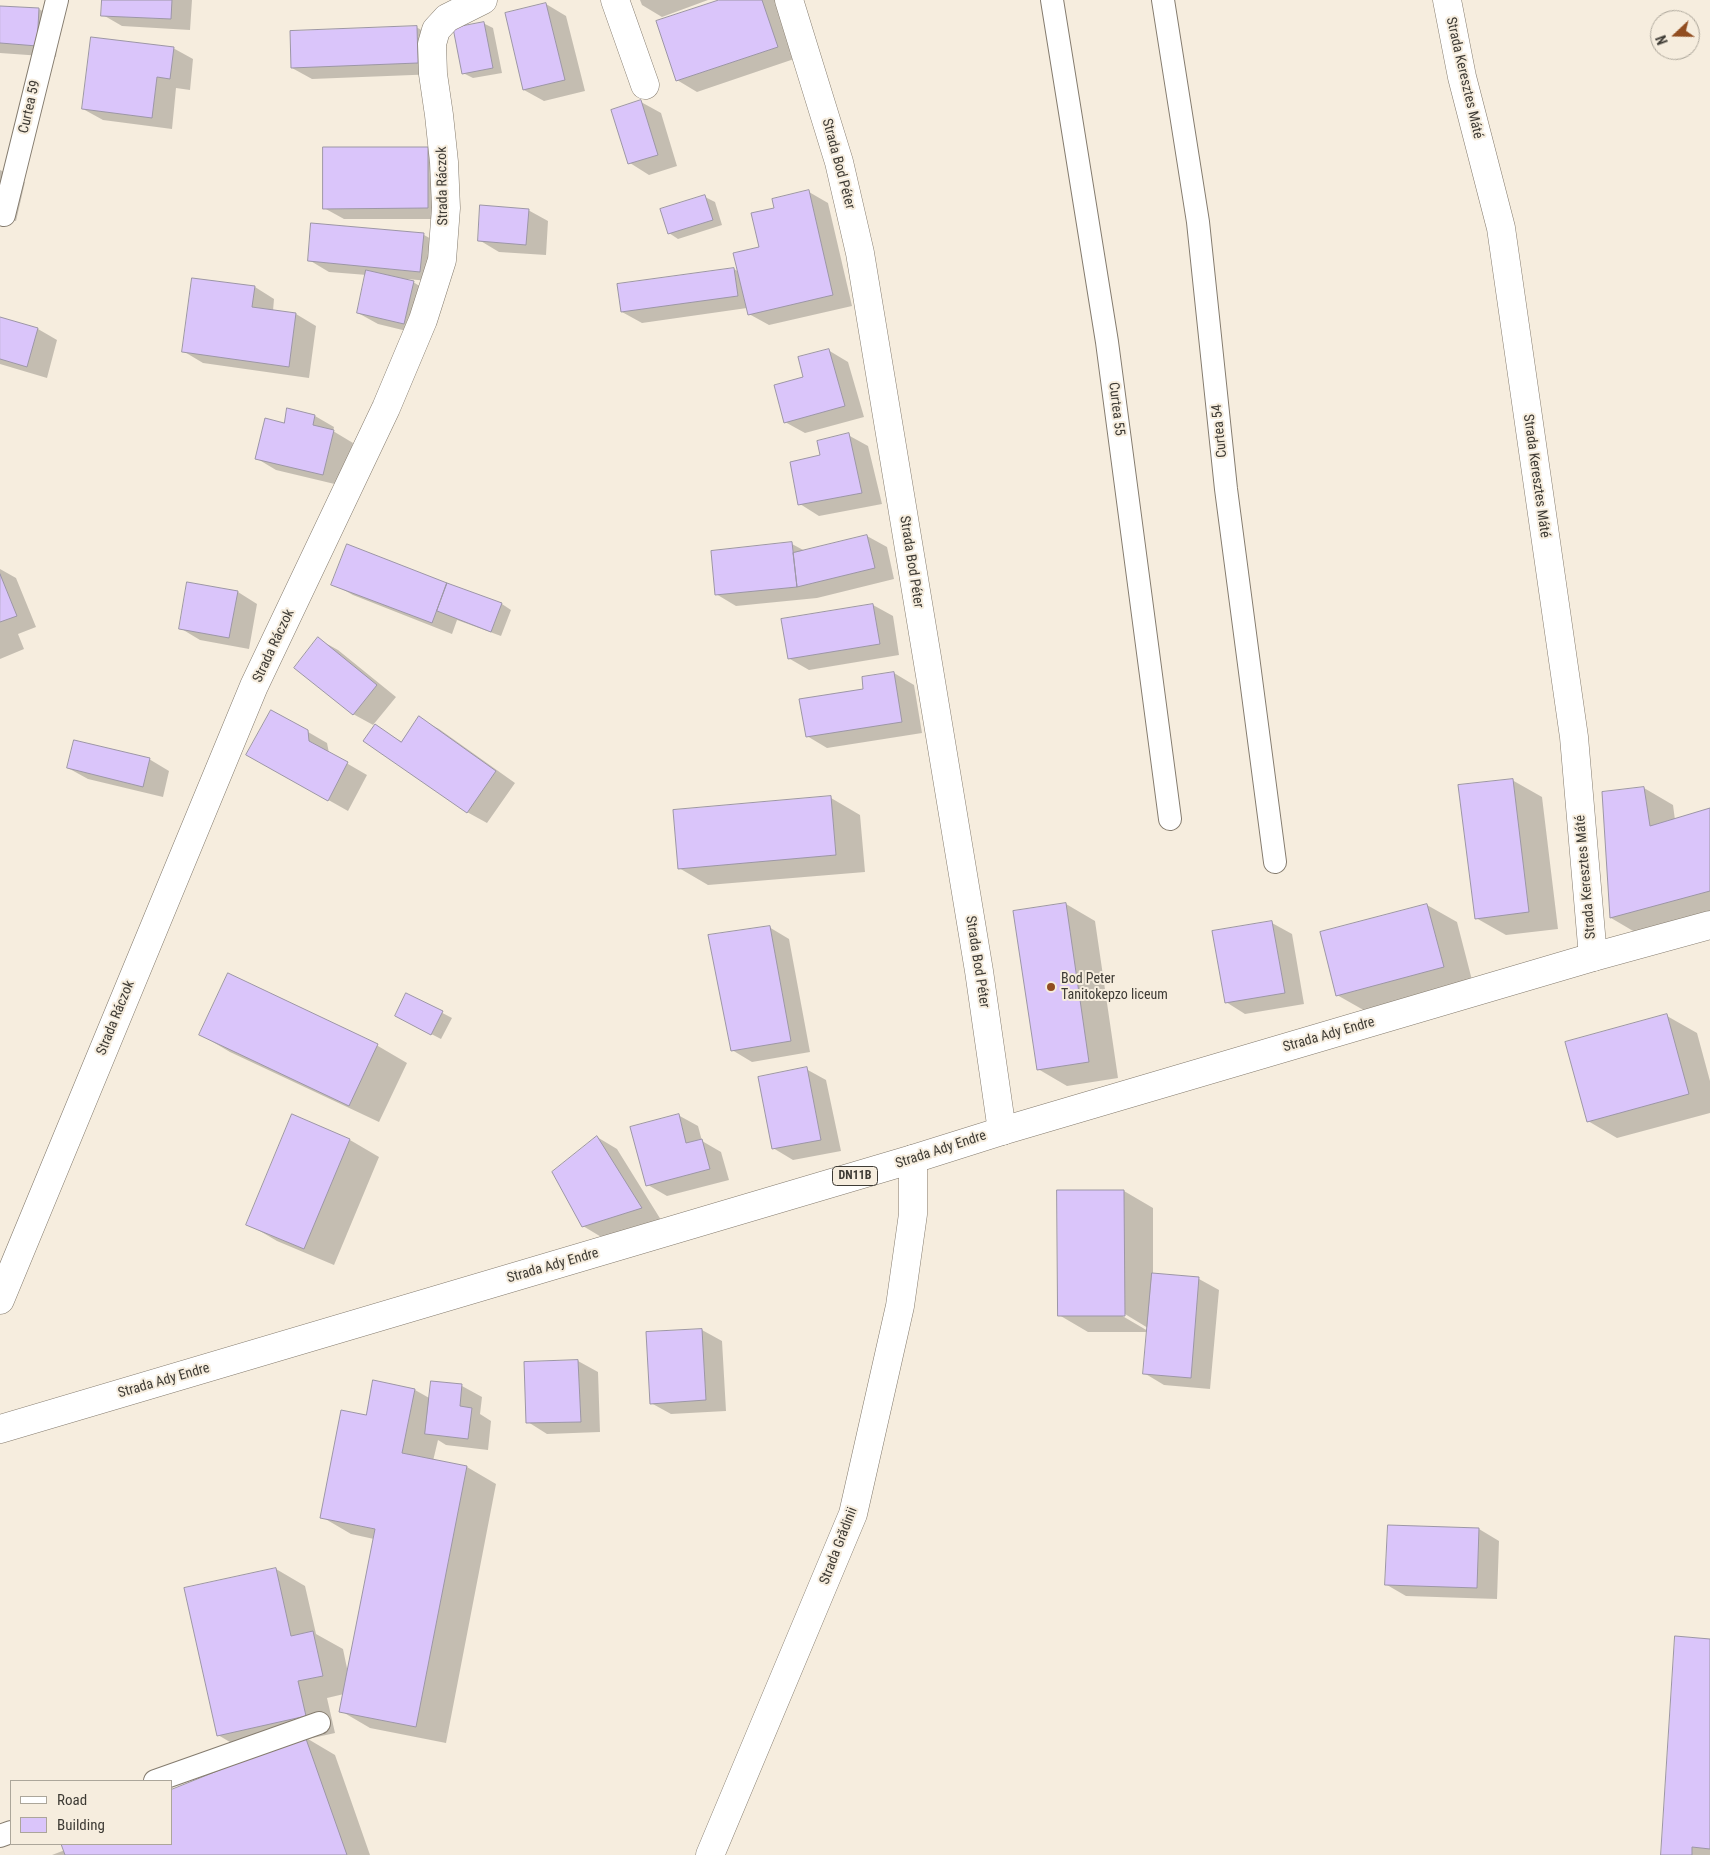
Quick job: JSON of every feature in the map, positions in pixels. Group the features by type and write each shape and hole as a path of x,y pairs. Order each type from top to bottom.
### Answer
{"street":[{"name":"Strada Ráczok","path":"0,1300 254,686 386,408 423,320 442,260 446,208 440,115 433,74 432,44 436,30 447,18 483,0"},
{"path":"615,0 645,85"},
{"name":"Strada Bod Péter","path":"789,0 839,162 860,253 977,961 1002,1131"},
{"name":"Strada Keresztes Máté","path":"1447,0 1462,77 1501,228 1574,737 1593,957"},
{"name":"Strada Ady Endre","path":"0,1429 1002,1131 1593,957 1710,925"},
{"name":"Strada Grădinii","path":"710,1855 853,1514 900,1306 913,1214 912,1159"}],"lane":[{"name":"Curtea 59","path":"4,215 42,54 57,0"},
{"name":"Curtea 55","path":"1052,0 1107,342 1170,819"},
{"name":"Curtea 54","path":"1163,0 1198,222 1226,489 1275,862"},
{"path":"158,1780 319,1723"}],"building":[{"path":"102,0 172,0 171,19 101,16"},
{"path":"719,0 762,0 778,47 676,81 656,21"},
{"path":"546,3 565,80 523,90 505,13"},
{"path":"0,6 39,8 37,46 0,43"},
{"path":"484,22 493,68 462,74 453,28"},
{"path":"417,26 418,63 291,68 290,31"},
{"path":"91,37 174,47 170,79 157,77 152,118 82,109"},
{"path":"641,100 658,155 628,164 611,110"},
{"path":"323,147 428,147 428,208 323,209"},
{"path":"809,190 833,295 748,315 733,253 759,247 751,213 774,208 772,199"},
{"path":"705,195 713,220 668,234 660,209"},
{"path":"480,205 529,209 526,245 478,241"},
{"path":"311,223 424,233 420,272 308,261"},
{"path":"734,268 738,296 621,312 617,284"},
{"path":"366,270 414,281 404,324 357,313"},
{"path":"192,278 255,286 252,307 296,313 289,367 182,352"},
{"path":"0,317 38,328 27,367 0,359"},
{"path":"829,349 845,406 784,423 774,385 803,377 798,357"},
{"path":"287,408 315,415 313,425 334,430 323,475 255,459 265,418 284,423"},
{"path":"849,433 862,493 798,505 790,462 820,455 817,441"},
{"path":"867,535 875,568 797,587 793,553"},
{"path":"792,542 797,587 715,595 711,551"},
{"path":"347,544 447,583 432,623 331,585"},
{"path":"0,574 17,616 0,622"},
{"path":"187,582 238,591 229,638 179,629"},
{"path":"447,583 502,603 491,632 437,611"},
{"path":"873,604 880,644 788,659 781,619"},
{"path":"318,637 377,685 353,715 294,668"},
{"path":"894,672 902,722 806,737 799,699 863,689 862,677"},
{"path":"271,710 308,730 309,741 348,762 328,801 246,755"},
{"path":"419,716 496,771 467,813 363,741 375,724 401,742"},
{"path":"74,740 150,758 143,787 67,768"},
{"path":"1513,779 1529,912 1475,919 1458,785"},
{"path":"1644,787 1650,826 1710,808 1710,891 1610,918 1602,792"},
{"path":"831,796 836,855 678,869 673,810"},
{"name":"Bod Peter Tanitokepzo liceum","path":"1066,903 1089,1062 1037,1070 1013,911"},
{"path":"1427,904 1444,967 1336,996 1320,932"},
{"path":"1272,921 1285,993 1225,1003 1212,931"},
{"path":"770,926 791,1041 731,1051 708,935"},
{"path":"228,973 378,1044 349,1106 199,1035"},
{"path":"406,993 443,1011 431,1035 395,1016"},
{"path":"1667,1014 1689,1094 1587,1122 1565,1042"},
{"path":"807,1067 821,1140 772,1149 758,1077"},
{"path":"292,1114 350,1139 304,1249 246,1225"},
{"path":"679,1114 686,1143 702,1139 710,1169 646,1186 630,1127"},
{"path":"597,1136 642,1208 582,1227 552,1172"},
{"path":"1057,1190 1124,1190 1125,1316 1058,1316"},
{"path":"1152,1273 1199,1277 1191,1378 1143,1374"},
{"path":"702,1329 706,1400 650,1404 646,1332"},
{"path":"578,1360 581,1422 526,1423 524,1362"},
{"path":"373,1380 415,1389 402,1453 467,1466 416,1727 339,1712 375,1529 320,1518 341,1410 366,1415"},
{"path":"431,1381 462,1384 460,1406 472,1408 468,1439 425,1434"},
{"path":"1388,1525 1479,1528 1477,1588 1385,1585"},
{"path":"276,1568 291,1636 313,1631 323,1676 298,1681 306,1716 217,1736 184,1588"},
{"path":"1675,1636 1710,1639 1710,1849 1692,1847 1692,1855 1661,1855"},
{"path":"305,1736 347,1855 65,1855 61,1845 172,1845 172,1790"}],"place":[{"name":"Bod Peter Tanitokepzo liceum","path":"1051,987"}]}
